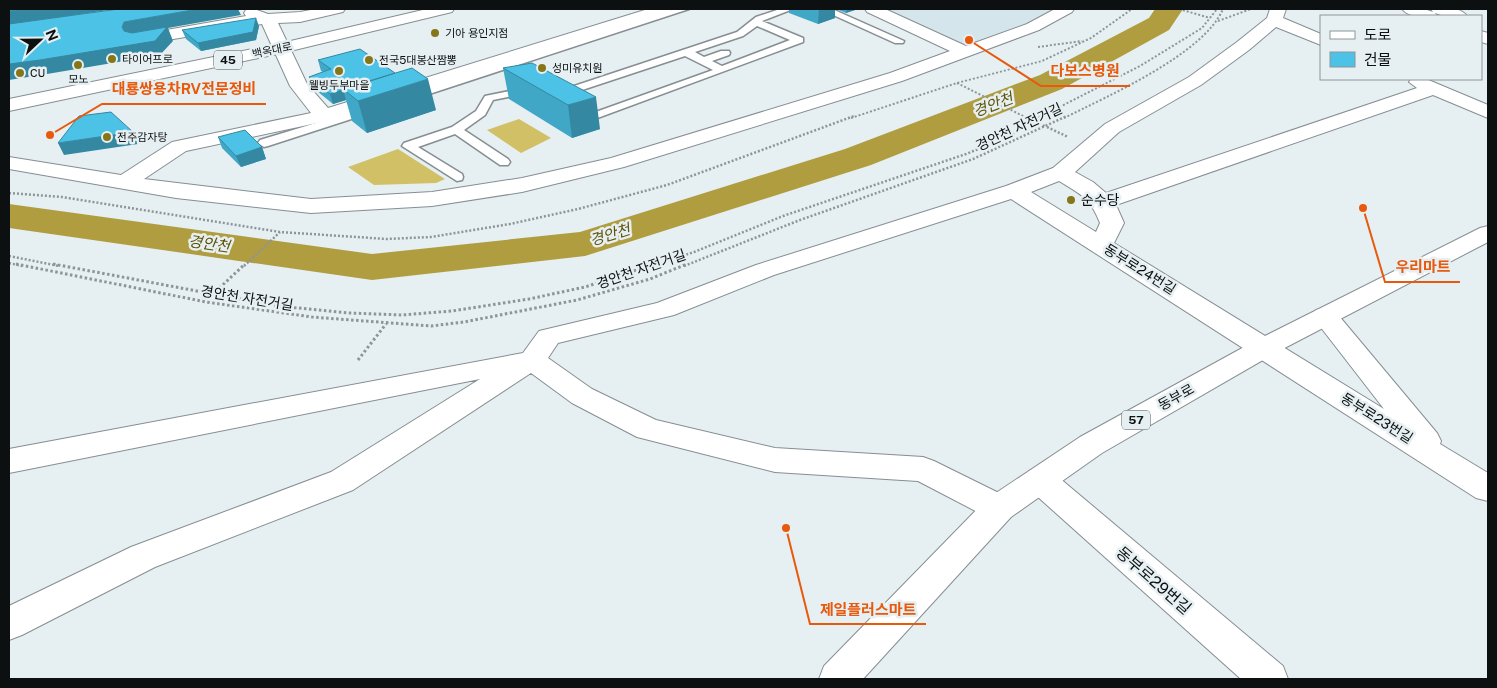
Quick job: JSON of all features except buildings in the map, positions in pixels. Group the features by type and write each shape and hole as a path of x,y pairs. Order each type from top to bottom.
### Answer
{"street":[{"path":"241,9 268,20 299,86 324,116"},
{"path":"138,40 249,20 300,17 337,9"},
{"name":"백옥대로","path":"9,105 282,48 446,9"},
{"path":"125,182 179,146 324,116 664,9"},
{"path":"873,9 966,52"},
{"path":"9,163 176,191 311,206 432,199 522,185 617,163 896,77 1033,28 1066,9"},
{"path":"1410,9 1426,15"},
{"path":"1439,9 1456,15"},
{"path":"9,624 143,557 342,481 532,360 549,337 664,309 765,270 1014,191 1061,172 1112,128 1195,81 1243,46 1276,14 1320,39"},
{"path":"1412,80 1488,112"},
{"path":"1103,202 1434,89"},
{"path":"1061,172 1085,187 1103,202 1112,223 1101,245"},
{"name":"동부로24번길","path":"1014,191 1265,347"},
{"name":"동부로","path":"843,678 999,508 1091,446 1265,347 1488,233"},
{"path":"1325,316 1440,458"},
{"name":"동부로23번길","path":"1265,347 1488,489"},
{"path":"9,461 532,360 582,396 648,429 775,460 923,469 999,508"},
{"name":"동부로29번길","path":"1040,480 1269,679"}],"lane":[{"path":"264,143 684,9"},
{"path":"465,79 489,98 548,91 688,53 740,34 756,22 788,9"},
{"path":"825,9 899,41"},
{"path":"548,91 592,117 799,40 756,22"},
{"path":"688,53 722,70"},
{"path":"703,61 726,53"},
{"path":"457,177 408,146 456,130 480,113 489,98"},
{"path":"574,106 589,101"},
{"path":"456,130 504,162"}],"path":[{"path":"1179,9 1210,18"},
{"path":"9,256 276,306 350,313 402,315 452,311 529,299 585,287 694,252 783,216 966,154 1010,136 1031,121 1140,66 1202,28 1217,9"},
{"name":"경안천 자전거길","path":"9,262 206,302 312,317 386,324 431,326 464,322 576,300 650,279 800,220 972,159 1046,127 1149,75 1196,42 1218,21 1224,9"},
{"path":"1218,21 1251,9"},
{"path":"957,83 1046,127"},
{"path":"212,295 280,232"},
{"path":"358,360 386,324"}],"shaded area":[{"path":"873,9 1066,9 1033,27 966,52"},
{"path":"519,119 551,138 521,153 487,130"},
{"path":"398,149 445,179 436,183 374,185 348,167"}],"waterway":[{"name":"경안천","path":"9,216 372,267 585,244 858,157 1051,82 1159,24 1169,9"}],"place":[{"name":"기아 용인지점","path":"435,33"},
{"name":"다보스병원","path":"969,40"},
{"name":"타이어프로","path":"112,59"},
{"name":"전국5대봉산짬뽕","path":"369,60"},
{"name":"모노","path":"78,65"},
{"name":"성미유치원","path":"542,68"},
{"name":"웰빙두부마을","path":"339,71"},
{"name":"CU","path":"20,73"},
{"name":"대룡쌍용차RV전문정비","path":"50,135"},
{"name":"전주감자탕","path":"107,137"},
{"name":"순수당","path":"1071,200"},
{"name":"우리마트","path":"1363,208"},
{"name":"제일플러스마트","path":"786,528"}]}
